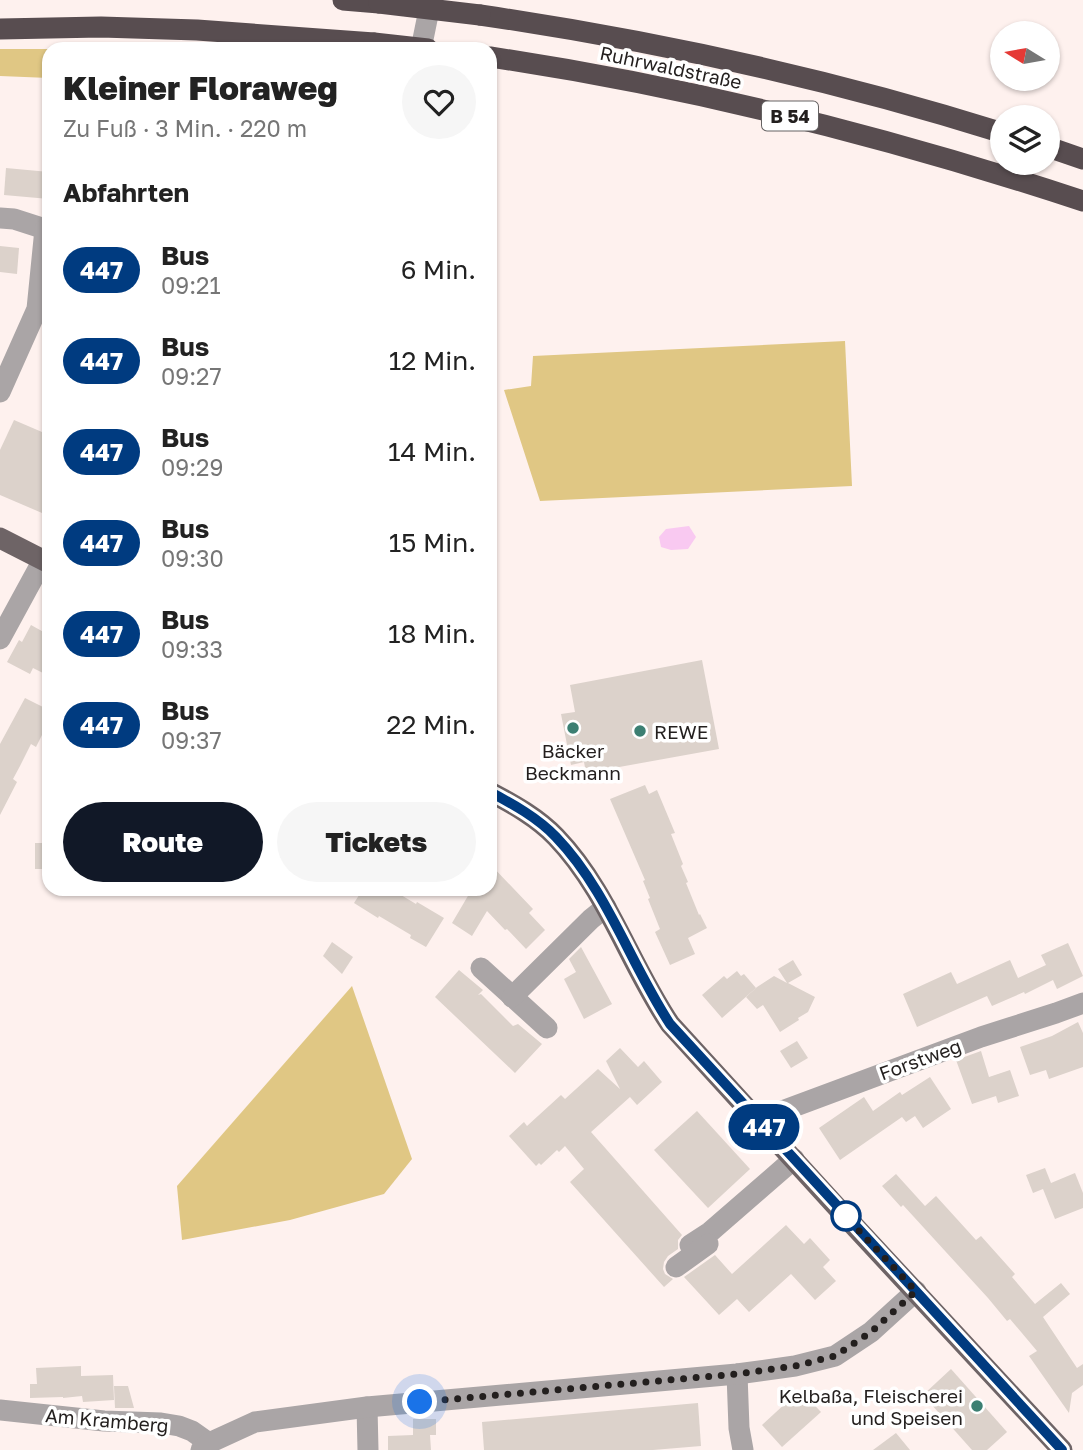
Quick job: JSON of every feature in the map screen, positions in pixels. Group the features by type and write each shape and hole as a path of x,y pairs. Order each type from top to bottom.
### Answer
{"highway":[{"name":"B 54","path":"343,0 480,15 635,40 745,64 936,112 990,129"},
{"path":"0,29 101,27 364,42"},
{"name":"Ruhrwaldstraße","path":"497,58 648,83 797,117 894,143 1083,201"},
{"path":"1060,151 1083,159"}],"main road":[{"path":"0,538 42,560"},
{"path":"497,796 532,817 555,836 586,874 670,1024 1062,1450"}],"street":[{"path":"422,42 431,0"},
{"path":"0,218 14,219 42,227"},
{"path":"0,392 37,309 42,269"},
{"path":"0,639 42,569"},
{"path":"512,997 606,907"},
{"path":"481,968 547,1028"},
{"name":"Forstweg","path":"758,1120 981,1037 1083,1003"},
{"path":"691,1245 751,1198 794,1159"},
{"path":"676,1267 698,1253 736,1220 751,1198"},
{"path":"205,1447 255,1422 367,1407 737,1374 795,1366 835,1356 871,1332 916,1291"},
{"path":"737,1374 739,1428 743,1450"},
{"path":"367,1407 368,1450"},
{"name":"Am Kramberg","path":"0,1410 179,1426 192,1431 205,1447"}],"shaded area":[{"path":"0,49 42,49 42,78 0,76"},
{"path":"845,341 852,486 540,501 504,390 531,386 533,356"},
{"path":"689,526 696,537 688,549 671,550 661,547 659,537 666,529"},
{"path":"352,986 412,1159 384,1194 290,1220 182,1240 177,1186"}],"building":[{"path":"6,168 42,171 42,198 4,195"},
{"path":"0,246 19,248 17,274 0,272"},
{"path":"14,420 42,432 42,513 0,495 0,450"},
{"path":"31,625 42,631 42,672 33,668 30,674 7,662 19,640 22,642"},
{"name":"REWE","path":"702,660 719,749 586,773 584,762 571,765 561,714 575,712 570,685"},
{"path":"25,698 42,706 42,735 36,747 31,744 13,779 17,782 0,815 0,744"},
{"path":"645,785 649,794 657,790 675,833 671,834 683,864 681,866 688,882 686,883 707,928 688,938 695,954 670,965 655,932 660,929 648,899 650,898 643,881 645,880 610,799"},
{"path":"35,843 42,843 42,869 35,869"},
{"path":"497,871 533,909 529,913 545,930 526,949 487,911 472,936 452,923 468,896 497,896"},
{"path":"358,896 403,896 444,918 426,947 410,938 411,935 354,903"},
{"path":"332,942 353,957 342,974 323,956"},
{"path":"1068,943 1083,976 1057,989 1053,980 992,1006 987,996 917,1027 903,994 951,972 957,984 1010,960 1018,978 1046,965 1041,955"},
{"path":"581,947 612,1004 584,1019 564,979 576,972 569,959"},
{"path":"793,960 802,975 788,983 815,997 808,1012 780,1032 763,1005 757,1009 746,997 774,976 787,983 778,969"},
{"path":"459,970 483,990 478,995 481,994 513,1026 518,1024 542,1044 515,1073 435,997"},
{"path":"737,971 741,976 744,974 756,988 722,1018 702,995 724,976 727,979"},
{"path":"1078,1022 1083,1033 1083,1067 1049,1079 1046,1070 1030,1075 1020,1047 1052,1036"},
{"path":"797,1041 808,1058 791,1068 780,1051"},
{"path":"620,1048 638,1067 644,1061 662,1082 637,1105 630,1097 591,1132 682,1235 678,1240 678,1249 664,1262 665,1274 673,1279 664,1287 570,1182 584,1169 565,1146 536,1166 509,1136 524,1122 527,1126 561,1095 565,1099 598,1069 620,1089 606,1061"},
{"path":"981,1051 989,1077 1010,1070 1019,1096 998,1103 996,1096 972,1104 956,1060"},
{"path":"930,1077 951,1109 923,1128 915,1116 906,1122 902,1117 840,1160 819,1128 864,1097 873,1111 900,1092 902,1095"},
{"path":"697,1111 750,1169 708,1208 654,1150"},
{"path":"1045,1168 1051,1183 1075,1173 1083,1193 1083,1208 1055,1219 1043,1189 1033,1193 1026,1175"},
{"path":"896,1174 925,1206 936,1196 976,1240 981,1236 1015,1274 1012,1277 1035,1304 1061,1283 1070,1294 1043,1317 1077,1368 1083,1364 1083,1385 1072,1393 1069,1413 1029,1356 1037,1351 903,1205 901,1207 882,1186"},
{"path":"786,1225 804,1244 810,1238 830,1260 823,1267 836,1281 815,1300 791,1274 749,1312 737,1299 719,1315 684,1277 715,1255 732,1274"},
{"path":"81,1366 81,1376 113,1375 114,1400 83,1402 82,1396 30,1398 30,1384 37,1384 36,1368"},
{"path":"951,1369 1007,1432 987,1450 972,1450 923,1395"},
{"path":"114,1386 128,1386 134,1408 115,1408"},
{"path":"800,1390 821,1412 782,1447 762,1425"},
{"path":"698,1403 701,1446 653,1450 484,1450 482,1422"},
{"path":"413,1419 436,1419 436,1435 430,1435 431,1450 388,1450 388,1436 413,1435"},
{"path":"896,1433 910,1450 873,1450"}],"bus line":[{"name":"447","path":"497,796 532,817 555,836 586,874 670,1024 1062,1450"}],"place":[{"name":"Bäcker Beckmann","path":"573,728"},
{"name":"REWE","path":"640,731"},
{"name":"Kelbaßa, Fleischerei und Speisen","path":"977,1406"}],"route":[{"path":"420,1402 737,1374 795,1366 835,1356 871,1332 916,1291 844,1215 846,1216"}]}
